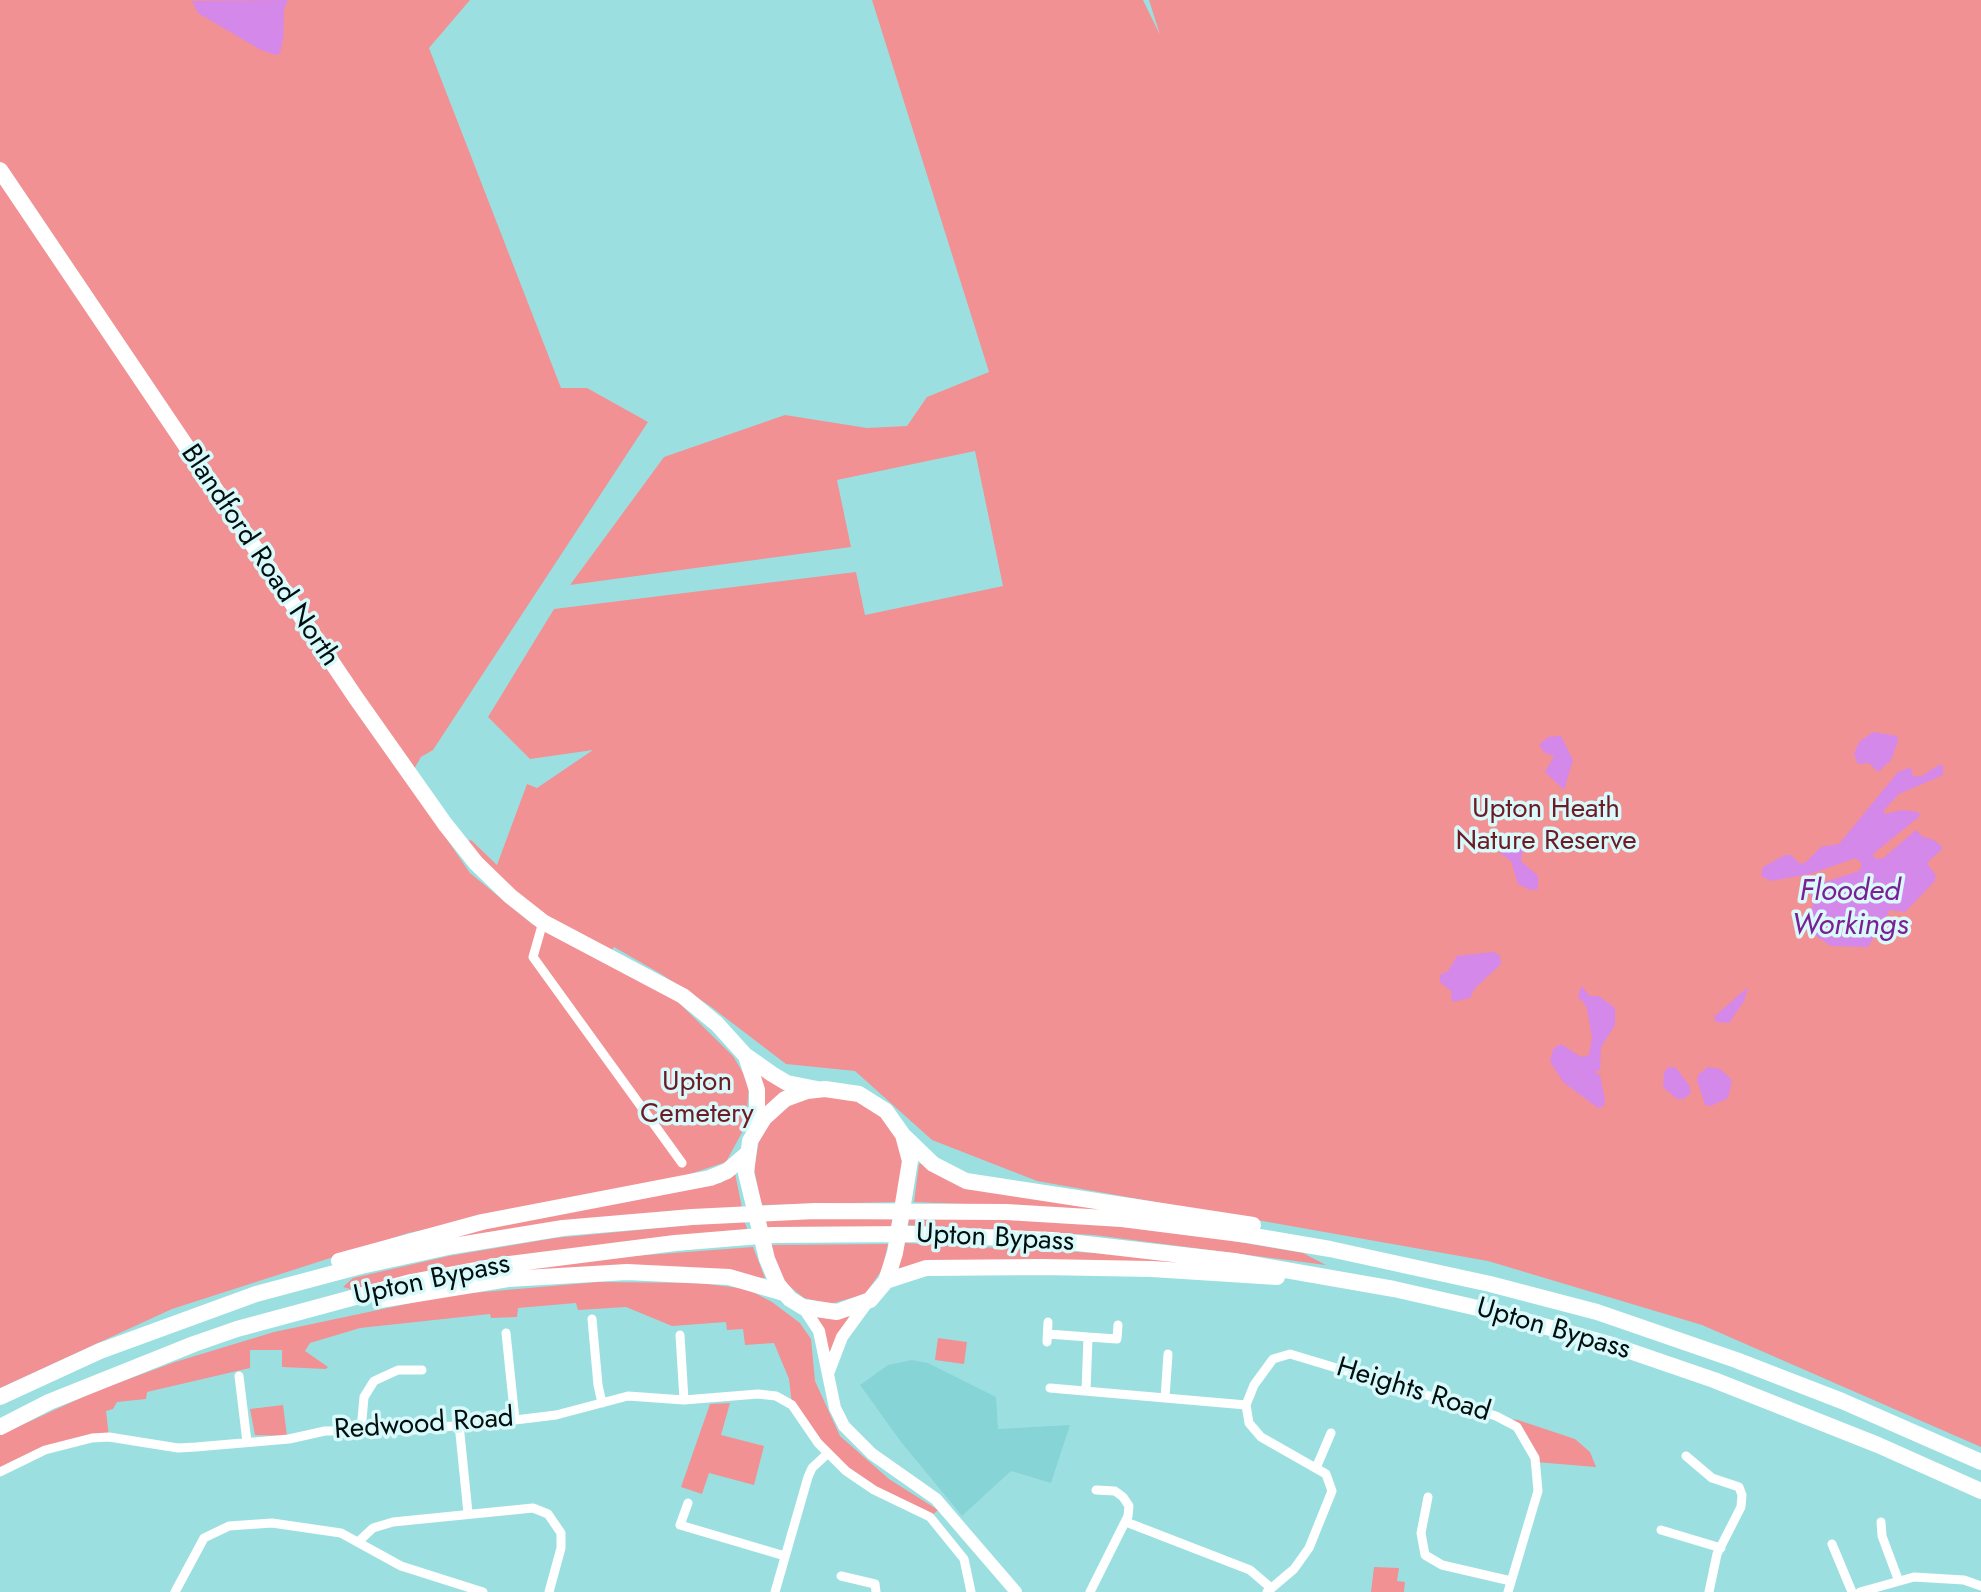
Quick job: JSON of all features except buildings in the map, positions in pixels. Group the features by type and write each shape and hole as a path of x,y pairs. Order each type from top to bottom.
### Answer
{"highway":[{"name":"Blandford Road North","path":"0,170 227,510 444,824 494,882 543,922 663,983 716,1024 745,1055 787,1083 817,1089"},
{"name":"Blandford Road North","path":"745,1055 757,1090 757,1125"},
{"path":"783,1293 773,1278 750,1193 748,1153 757,1125 785,1099 817,1089 848,1091 869,1098 892,1117 904,1135 933,1164 965,1181 1292,1233 1354,1246 1426,1269"},
{"path":"237,1329 429,1291 553,1275 627,1272 706,1274 748,1281 783,1293 803,1307 844,1311 870,1300 886,1281 908,1192 910,1161 904,1135"},
{"path":"256,1294 341,1260 435,1234 541,1210 710,1178 727,1171 748,1153"},
{"name":"Upton Bypass","path":"0,1397 135,1337 256,1294 361,1266 527,1234 643,1221 815,1212 994,1212 1122,1219 1248,1235 1426,1269 1597,1312 1697,1346 1842,1401 1981,1462"},
{"name":"Upton Bypass","path":"0,1427 120,1372 237,1329 353,1296 502,1265 772,1235 879,1233 1052,1240 1234,1261 1394,1289 1547,1327 1661,1361 1793,1410 1981,1492"},
{"path":"886,1281 926,1269 1093,1267 1286,1278 1394,1289"}],"main road":[{"path":"830,1371 842,1336 870,1300"},
{"path":"803,1307 819,1331 830,1371 835,1408 850,1434 872,1454 936,1499 1016,1592"}],"street":[{"path":"543,922 533,957 682,1163"},
{"path":"592,1319 598,1385 603,1403"},
{"path":"1048,1322 1047,1338 1088,1336 1117,1339 1118,1325"},
{"path":"506,1333 515,1420"},
{"path":"680,1335 684,1400"},
{"path":"1086,1391 1088,1336"},
{"path":"1165,1398 1168,1354"},
{"name":"Heights Road","path":"1246,1405 1254,1385 1267,1365 1279,1356 1290,1354 1496,1416 1517,1427 1535,1458 1538,1492 1508,1592"},
{"path":"361,1431 364,1398 374,1381 398,1370 422,1370"},
{"path":"239,1376 247,1442"},
{"path":"1051,1388 1246,1405 1249,1423 1257,1434 1316,1468 1330,1480 1330,1497 1309,1548 1294,1569 1269,1590 1250,1570 1126,1522"},
{"name":"Redwood Road","path":"0,1472 45,1450 92,1438 109,1437 177,1448 325,1431 412,1430 515,1420 556,1415 643,1395 684,1400 758,1394 776,1396 792,1405 827,1454 874,1490 930,1517 964,1559 971,1592"},
{"path":"459,1424 468,1513"},
{"path":"1316,1468 1331,1433"},
{"path":"775,1592 808,1477 812,1468 827,1454"},
{"path":"1686,1456 1712,1478 1739,1487 1742,1495 1741,1507 1719,1551 1709,1592"},
{"path":"1090,1592 1126,1522 1129,1506 1115,1491 1096,1490"},
{"path":"1428,1497 1421,1533 1425,1555 1442,1565 1511,1581"},
{"path":"688,1503 680,1525 785,1556"},
{"path":"358,1542 364,1534 383,1525 468,1513 533,1508 548,1514 559,1527 562,1538 549,1592"},
{"path":"1881,1522 1882,1536 1898,1579"},
{"path":"175,1592 204,1538 229,1526 272,1523 326,1529 358,1542 401,1566 483,1592"},
{"path":"1661,1530 1719,1551"},
{"path":"1832,1544 1852,1592"},
{"path":"841,1576 875,1584 876,1592"},
{"path":"1860,1592 1898,1579 1914,1577 1957,1579 1981,1586"},
{"path":"1955,1592 1957,1579"}],"shaded area":[{"path":"912,1360 928,1363 996,1397 998,1429 1070,1425 1051,1483 1011,1471 962,1516 901,1442 860,1385 888,1365"}],"green space":[{"name":"Upton Cemetery","path":"0,0 470,0 429,48 561,388 587,388 648,422 433,750 421,757 407,781 470,873 532,924 676,1000 733,1056 749,1083 746,1125 726,1162 681,1177 408,1233 172,1309 0,1388"},
{"name":"Upton Heath Nature Reserve","path":"872,0 1143,0 1160,35 1149,0 1981,0 1981,1447 1702,1325 1488,1261 1037,1181 932,1140 855,1071 786,1064 710,1006 661,974 614,947 610,953 547,920 480,862 468,841 471,840 497,865 527,784 537,788 593,750 530,759 488,717 554,609 856,572 865,615 1003,586 975,451 837,480 851,547 570,585 664,457 785,415 867,428 907,426 927,397 989,372"},
{"path":"761,1073 789,1088 764,1109 758,1075"},
{"path":"809,1097 851,1097 877,1111 898,1141 903,1162 896,1202 761,1205 754,1168 759,1141 769,1124 785,1108"},
{"path":"923,1163 949,1181 1142,1215 1066,1208 914,1202 919,1164"},
{"path":"735,1173 742,1208 414,1244 571,1210 721,1183"},
{"path":"893,1216 891,1227 767,1231 765,1219"},
{"path":"910,1216 1045,1220 1180,1232 1303,1253 1326,1265 1094,1235 908,1225"},
{"path":"744,1220 748,1231 354,1290 343,1287 353,1278 449,1256 555,1238"},
{"path":"905,1243 1113,1254 1225,1265 898,1271"},
{"path":"888,1244 882,1270 865,1294 830,1304 804,1298 788,1285 777,1269 771,1245"},
{"path":"753,1247 765,1278 517,1270 621,1257"},
{"path":"598,1282 699,1283 747,1289 772,1302 800,1323 811,1339 815,1381 840,1436 889,1479 938,1510 930,1517 846,1471 792,1405 789,1379 774,1343 745,1345 743,1329 727,1330 726,1322 672,1326 626,1307 578,1310 576,1303 518,1308 517,1317 491,1318 490,1314 360,1328 310,1343 305,1351 328,1367 326,1369 282,1367 282,1350 250,1350 250,1368 147,1392 146,1399 117,1402 113,1409 106,1411 109,1437 68,1442 0,1472 0,1435 96,1391 175,1362 274,1332 449,1295"},
{"path":"848,1316 850,1319 831,1355 817,1317 831,1319"},
{"path":"938,1338 967,1342 964,1364 935,1360"},
{"path":"730,1403 721,1435 764,1446 754,1485 709,1473 702,1494 681,1487 710,1404"},
{"path":"283,1405 287,1436 255,1435 250,1409"},
{"path":"1500,1418 1518,1420 1575,1439 1590,1452 1596,1467 1535,1462 1528,1443"},
{"path":"1374,1567 1399,1568 1397,1581 1405,1582 1404,1592 1371,1592"}],"water":[{"path":"288,0 284,9 280,53 276,55 261,50 198,13 192,1"},
{"path":"1873,732 1897,736 1898,741 1891,760 1878,772 1869,763 1858,764 1854,754 1859,742"},
{"path":"1561,736 1573,760 1564,790 1545,772 1554,756 1545,753 1539,745 1548,737"},
{"name":"Flooded Workings","path":"1943,765 1943,775 1899,794 1884,810 1884,814 1903,810 1918,812 1920,816 1873,854 1874,858 1882,859 1916,830 1943,848 1927,863 1936,876 1934,882 1905,912 1890,910 1868,947 1831,946 1807,930 1813,903 1809,887 1859,871 1862,864 1856,858 1810,874 1771,881 1761,876 1763,867 1785,855 1791,855 1799,863 1805,863 1821,847 1839,844 1898,772 1911,767 1912,775 1920,777"},
{"path":"1511,838 1531,844 1522,853 1521,861 1538,876 1538,889 1530,890 1518,884 1511,861 1499,852 1499,844"},
{"path":"1494,952 1500,956 1501,964 1475,988 1470,998 1452,1002 1451,991 1440,982 1440,975 1448,971 1457,956"},
{"path":"1581,986 1590,996 1599,996 1615,1008 1615,1025 1601,1047 1600,1070 1594,1072 1600,1075 1605,1100 1604,1106 1598,1108 1563,1082 1550,1061 1553,1049 1561,1044 1581,1057 1589,1055 1592,1037 1587,1009 1578,998"},
{"path":"1748,987 1744,1001 1729,1023 1716,1022 1714,1017"},
{"path":"1668,1067 1676,1068 1689,1085 1691,1093 1683,1099 1677,1099 1663,1087 1664,1073"},
{"path":"1708,1067 1720,1069 1732,1080 1728,1098 1711,1106 1705,1105 1697,1080 1698,1075"}]}
